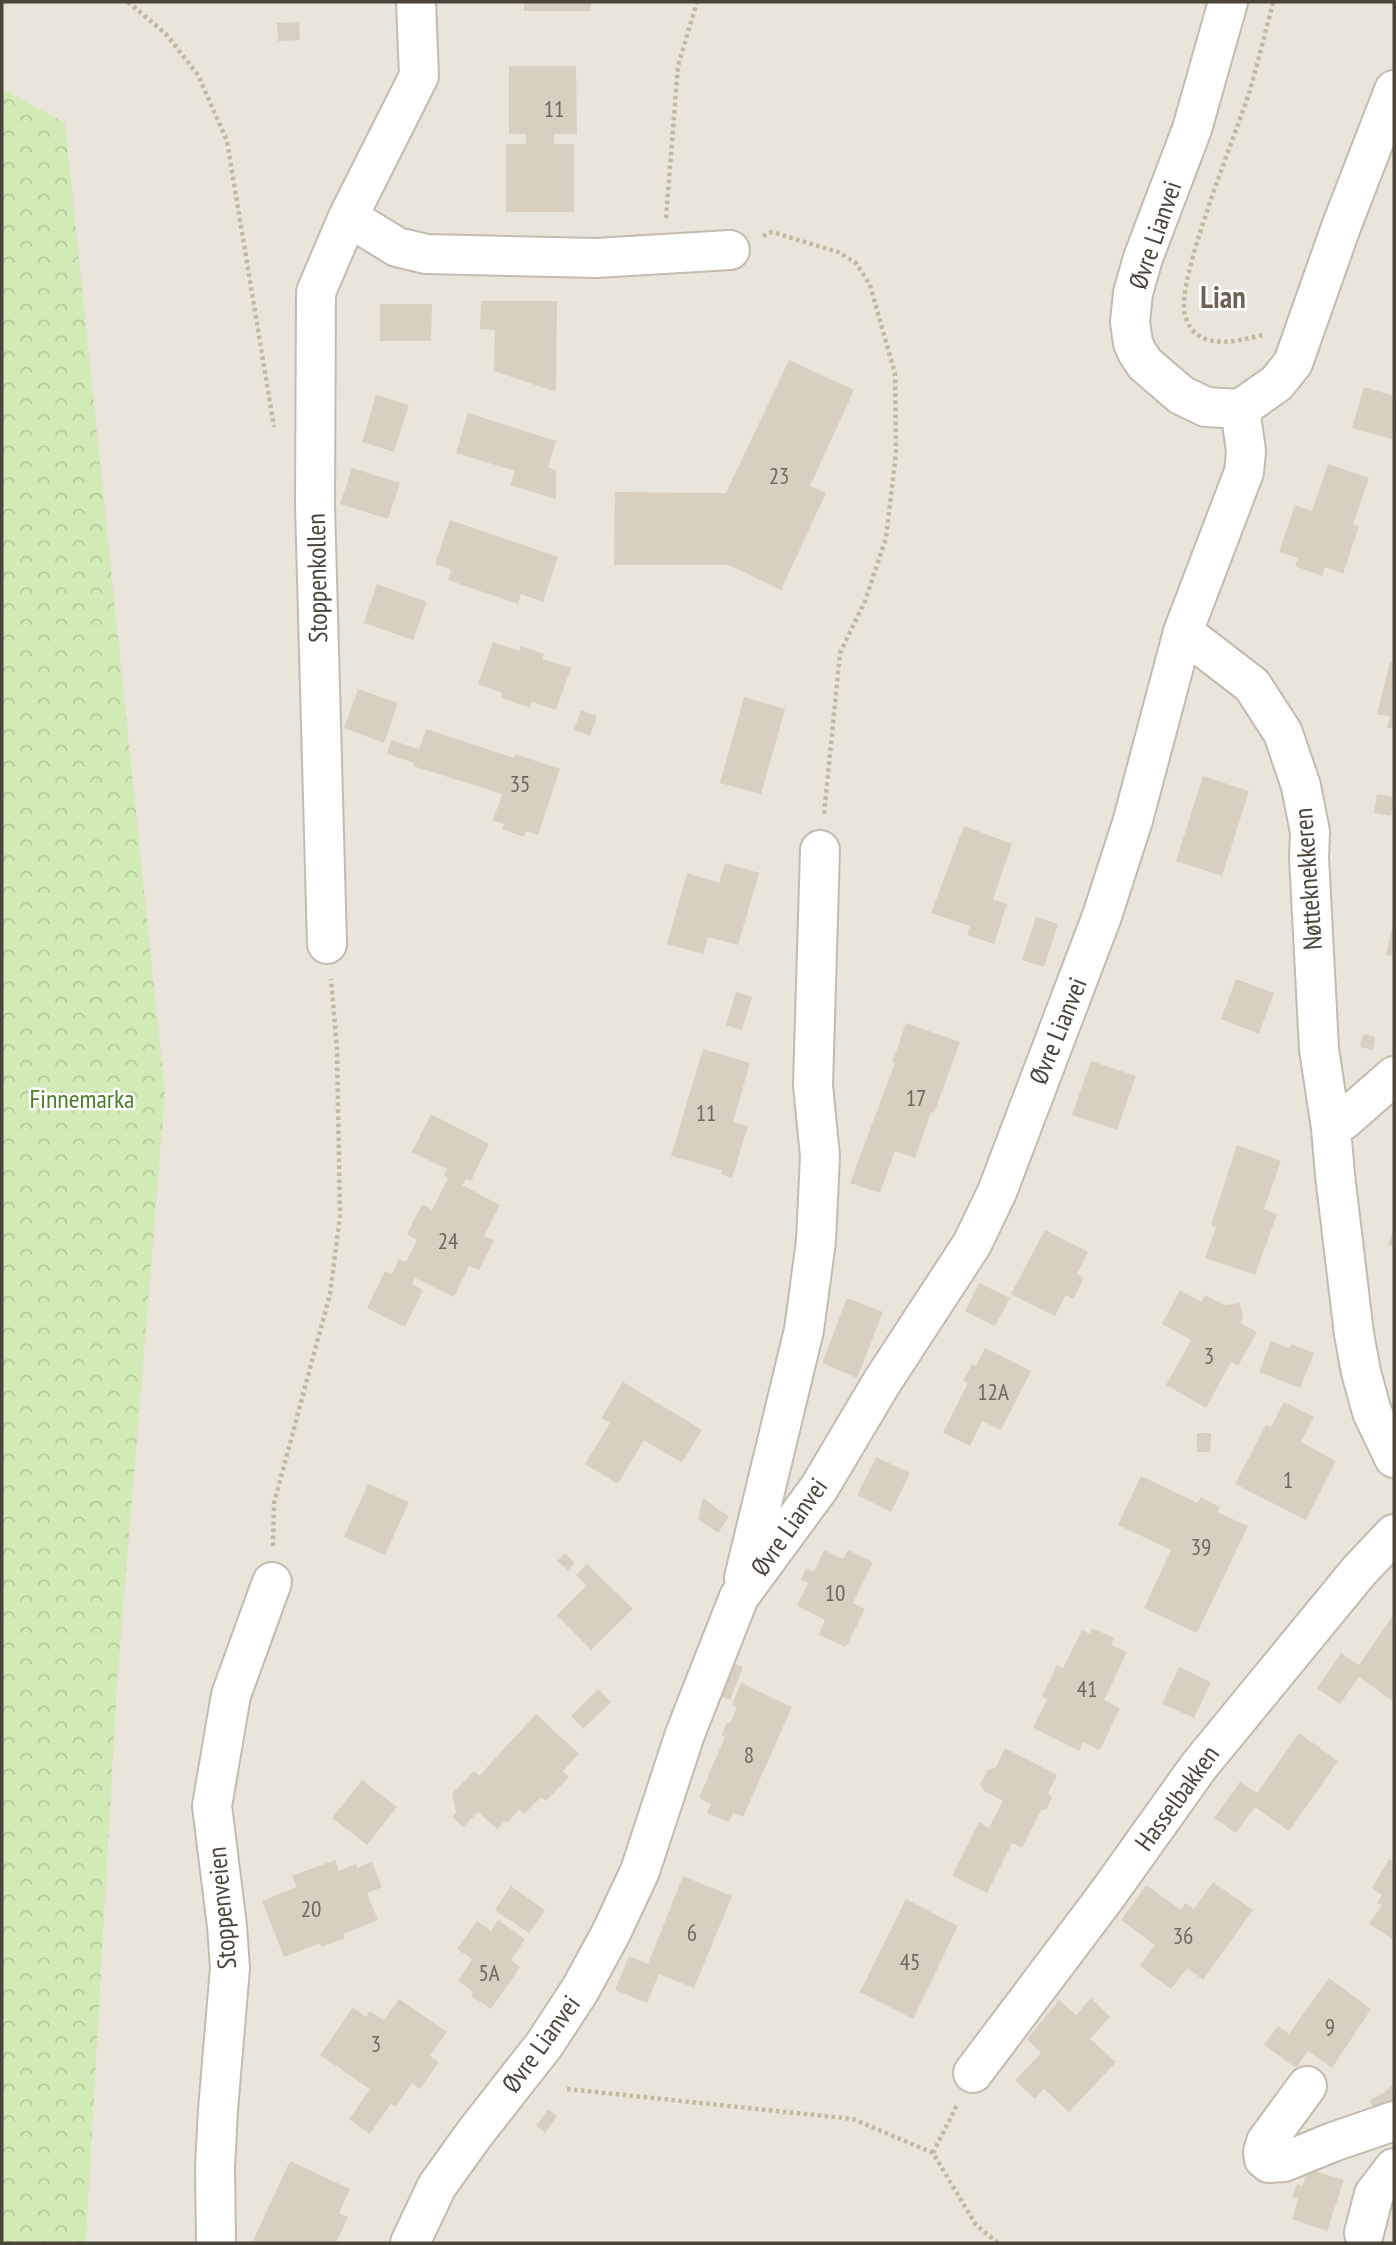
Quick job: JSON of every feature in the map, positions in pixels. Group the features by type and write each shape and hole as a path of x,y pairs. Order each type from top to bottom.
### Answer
{"street":[{"name":"Stoppenkollen","path":"327,944 315,517 316,292 348,217 419,76 416,2"},
{"name":"Øvre Lianvei","path":"739,1597 818,1488 882,1382 972,1244 997,1192 1102,916 1133,820 1184,632 1244,472 1245,451 1240,409 1206,407 1168,385 1145,364 1137,352 1130,322 1133,293 1143,258 1192,129 1228,2"},
{"path":"1240,409 1277,383 1293,363 1394,90"},
{"path":"348,217 397,247 426,254 596,258 730,250"},
{"name":"Nøtteknekkeren","path":"1184,632 1252,685 1283,733 1301,786 1310,832 1308,856 1319,1049 1361,1372 1372,1412 1394,1458"},
{"name":"Øvre Lianvei","path":"410,2243 438,2186 475,2133 544,2045 580,1990 611,1933 640,1871 685,1734 739,1597 804,1330 816,1241 820,1156 813,1085 820,850"},
{"path":"1331,1128 1394,1076"},
{"name":"Hasselbakken","path":"973,2073 1107,1895 1199,1766 1359,1571 1394,1534"},
{"name":"Stoppenveien","path":"216,2243 215,2167 230,1968 212,1806 231,1695 272,1582"},
{"path":"1307,2086 1266,2142 1264,2159 1269,2163 1284,2162 1394,2121"},
{"path":"1364,2233 1374,2194 1394,2168"}],"path":[{"path":"128,2 166,34 198,75 227,141 276,435"},
{"path":"663,254 678,66 697,2"},
{"path":"1273,2 1250,91 1195,251 1186,285 1184,314 1193,330 1208,341 1234,343 1266,334 1305,332"},
{"path":"730,250 772,232 838,252 856,263 870,285 895,374 896,453 886,538 865,601 840,653 820,850"},
{"path":"272,1582 274,1503 330,1294 340,1216 337,1049 327,944"},
{"path":"933,2153 973,2073"},
{"path":"566,2089 853,2119 933,2153 976,2225 998,2243"}],"shaded area":[{"path":"2,2 1394,2 1394,2243 86,2243 118,1670 65,123 2,88"}],"green space":[{"name":"Finnemarka","path":"2,88 65,123 165,1094 118,1670 86,2243 2,2243"}],"building":[{"path":"524,2 591,2 591,11 524,11"},
{"path":"299,22 300,40 278,41 277,23"},
{"path":"509,66 576,66 577,134 554,134 554,144 574,144 574,212 506,212 506,144 526,144 526,134 509,134"},
{"path":"481,301 557,301 556,392 494,371 495,330 480,329"},
{"path":"380,304 432,304 431,341 380,341"},
{"path":"789,360 854,390 810,486 826,493 781,590 729,565 614,565 615,492 726,493"},
{"path":"1364,387 1394,396 1392,439 1352,428"},
{"path":"376,395 409,405 394,452 362,442"},
{"path":"468,413 556,441 548,467 556,470 556,499 510,485 515,471 456,453"},
{"path":"1328,464 1369,478 1353,524 1359,526 1343,574 1325,567 1322,576 1295,566 1298,558 1279,552 1295,505 1312,511"},
{"path":"352,468 400,483 388,519 340,504"},
{"path":"450,520 558,557 543,602 521,594 518,604 448,580 451,570 435,564"},
{"path":"377,584 427,602 413,640 364,623"},
{"path":"493,642 520,651 521,646 544,654 542,659 571,668 556,710 532,702 530,708 501,697 502,693 478,684"},
{"path":"1390,662 1394,663 1394,729 1387,727 1390,717 1377,714"},
{"path":"358,689 398,703 384,743 344,728"},
{"path":"744,697 785,709 761,794 720,783"},
{"path":"581,710 597,716 590,736 574,730"},
{"path":"426,729 514,758 515,754 560,769 538,835 526,831 524,837 502,829 504,824 493,820 502,794 413,766 414,763 387,754 391,740 419,749"},
{"path":"1203,776 1249,791 1222,876 1176,861"},
{"path":"1377,794 1394,797 1391,816 1374,813"},
{"path":"964,826 1012,844 993,899 1007,904 994,944 967,935 970,926 931,913"},
{"path":"725,863 759,873 738,945 708,937 703,954 667,944 687,873 719,883"},
{"path":"1036,917 1058,924 1044,967 1022,960"},
{"path":"1394,923 1394,956 1386,955"},
{"path":"1236,979 1274,993 1259,1034 1221,1019"},
{"path":"736,992 752,997 742,1030 726,1025"},
{"path":"906,1023 960,1042 915,1158 895,1151 880,1193 850,1183 895,1063 892,1063"},
{"path":"1363,1034 1375,1037 1373,1050 1360,1047"},
{"path":"703,1049 750,1063 733,1122 748,1126 732,1178 721,1174 722,1170 671,1156"},
{"path":"1091,1061 1136,1076 1117,1130 1072,1115"},
{"path":"431,1114 489,1144 471,1181 466,1179 462,1185 500,1205 484,1236 494,1240 479,1270 469,1266 454,1297 415,1278 412,1284 423,1290 405,1327 367,1308 385,1271 392,1274 399,1259 406,1262 417,1240 407,1234 422,1204 432,1210 448,1178 444,1176 447,1169 412,1152"},
{"path":"1237,1145 1281,1161 1264,1209 1277,1214 1255,1275 1205,1258 1216,1227 1211,1225"},
{"path":"1045,1230 1088,1252 1077,1274 1084,1278 1073,1299 1066,1295 1055,1316 1011,1294"},
{"path":"1394,1230 1394,1247 1388,1244"},
{"path":"979,1283 1010,1298 995,1326 965,1311"},
{"path":"1180,1290 1201,1302 1205,1295 1225,1305 1240,1303 1243,1317 1240,1323 1257,1332 1238,1366 1231,1362 1206,1408 1166,1385 1191,1340 1162,1324"},
{"path":"847,1298 883,1312 857,1378 822,1363"},
{"path":"1271,1341 1289,1348 1291,1344 1314,1353 1300,1388 1259,1372"},
{"path":"985,1348 1031,1371 1001,1430 982,1421 970,1446 943,1433 968,1383 963,1381 972,1364 976,1366"},
{"path":"623,1382 702,1430 682,1463 644,1440 618,1484 585,1464 610,1423 601,1418"},
{"path":"1284,1402 1314,1417 1301,1442 1336,1461 1306,1520 1235,1484 1266,1425 1271,1427"},
{"path":"1197,1433 1211,1433 1210,1452 1197,1452"},
{"path":"876,1457 910,1473 891,1512 857,1495"},
{"path":"1141,1476 1198,1503 1201,1497 1220,1507 1217,1512 1248,1526 1197,1633 1144,1608 1171,1550 1118,1525"},
{"path":"368,1484 409,1502 385,1555 344,1537"},
{"path":"703,1498 729,1517 718,1533 698,1519"},
{"path":"824,1550 843,1559 848,1550 873,1562 853,1603 865,1609 846,1647 819,1635 825,1620 797,1606 808,1583 801,1580 806,1568 814,1572"},
{"path":"565,1553 575,1563 568,1570 557,1561"},
{"path":"587,1564 633,1609 591,1650 557,1615 586,1586 576,1575"},
{"path":"1394,1614 1394,1702 1359,1677 1340,1704 1317,1688 1341,1653 1359,1665"},
{"path":"1092,1628 1114,1638 1111,1645 1127,1652 1104,1700 1120,1708 1100,1750 1083,1742 1079,1751 1033,1728 1047,1699 1042,1696 1057,1665 1063,1668 1082,1630 1090,1634"},
{"path":"728,1661 743,1667 730,1700 715,1695"},
{"path":"1179,1667 1211,1682 1194,1718 1162,1704"},
{"path":"741,1683 792,1707 743,1817 733,1813 729,1822 707,1813 711,1804 699,1798 725,1737 721,1736 737,1707 732,1705"},
{"path":"598,1689 611,1702 583,1729 571,1716"},
{"path":"536,1714 579,1754 563,1771 569,1777 546,1801 541,1797 524,1814 520,1809 497,1829 478,1812 463,1827 452,1817 456,1813 452,1794 474,1771 479,1776"},
{"path":"1299,1733 1338,1761 1289,1831 1255,1807 1236,1833 1214,1818 1240,1782 1257,1793"},
{"path":"1005,1748 1057,1775 1048,1793 1052,1798 1046,1810 1041,1810 1022,1848 1012,1843 987,1893 952,1876 979,1822 989,1828 1003,1801 984,1791 980,1784 988,1770 996,1767"},
{"path":"362,1780 397,1807 367,1845 332,1818"},
{"path":"1389,1859 1394,1862 1394,1940 1369,1924 1382,1905 1377,1903 1382,1895 1372,1888"},
{"path":"335,1860 339,1871 356,1864 357,1868 372,1862 382,1887 367,1893 378,1920 343,1934 345,1938 321,1947 320,1943 284,1957 262,1901 297,1887 292,1876"},
{"path":"683,1876 732,1896 694,1988 659,1974 647,2003 615,1990 629,1956 648,1964"},
{"path":"1213,1882 1253,1910 1203,1980 1187,1968 1171,1989 1140,1966 1155,1945 1121,1920 1146,1885 1181,1910 1185,1903 1194,1909"},
{"path":"511,1886 545,1910 529,1933 495,1910"},
{"path":"906,1899 958,1926 913,2019 860,1992"},
{"path":"498,1920 525,1939 511,1960 520,1967 491,2009 471,1996 474,1992 458,1981 472,1959 457,1949 477,1921 491,1931"},
{"path":"1329,1978 1371,2009 1332,2068 1308,2051 1296,2068 1264,2045 1278,2026 1289,2034"},
{"path":"1091,1998 1110,2017 1090,2039 1116,2062 1069,2112 1044,2089 1035,2099 1015,2080 1041,2053 1027,2039 1059,2000 1076,2015"},
{"path":"399,1999 447,2032 430,2056 439,2062 420,2089 412,2083 396,2106 391,2104 370,2134 349,2119 370,2089 320,2055 353,2007 366,2017 370,2011 384,2020"},
{"path":"1394,2083 1394,2112 1378,2119 1370,2100 1385,2092"},
{"path":"548,2109 557,2116 545,2133 536,2126"},
{"path":"290,2161 350,2189 339,2213 348,2217 336,2243 252,2243"},
{"path":"1308,2169 1344,2180 1327,2231 1292,2219 1298,2199 1292,2197 1297,2184 1302,2186"}],"district":[{"name":"Lian","path":"1223,298"}]}
